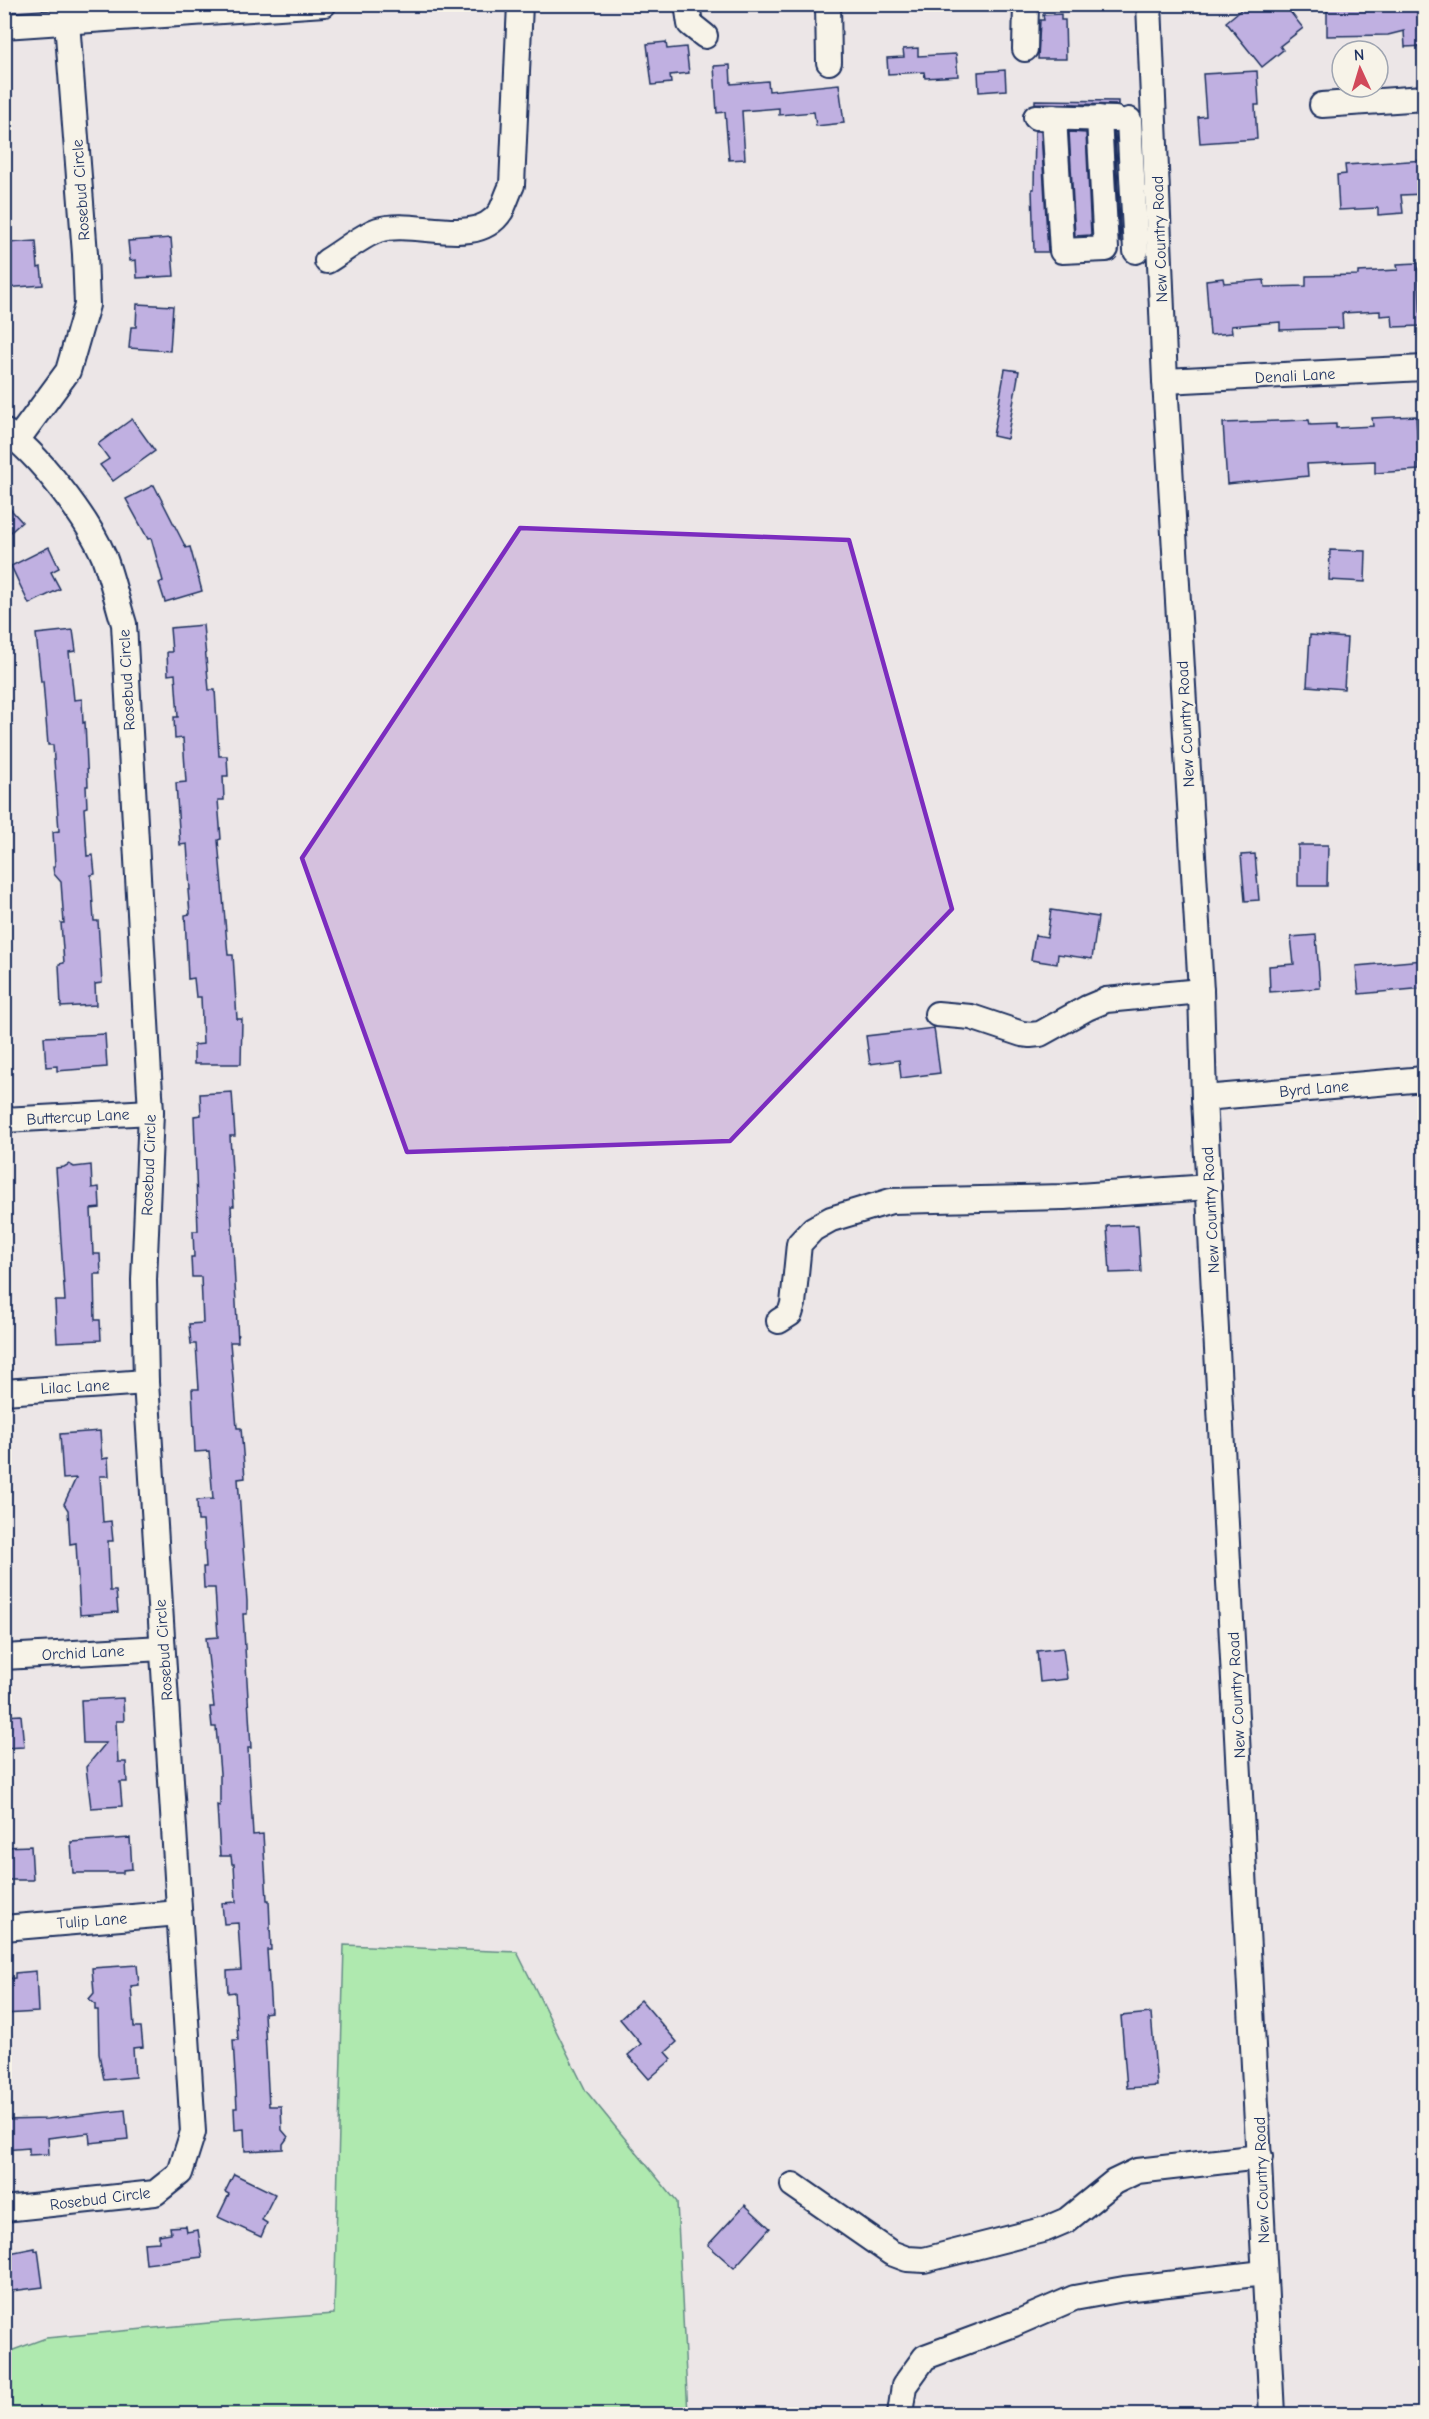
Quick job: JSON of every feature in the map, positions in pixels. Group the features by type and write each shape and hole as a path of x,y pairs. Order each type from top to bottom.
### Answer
{"street":[{"path":"4,26 67,22 119,11 324,4"},
{"path":"327,261 378,230 399,227 455,231 483,227 500,212 512,185 520,4"},
{"path":"687,4 690,24 705,36"},
{"path":"828,4 829,62"},
{"path":"1025,49 1026,4"},
{"name":"New Country Road","path":"1149,4 1165,381 1201,991 1204,1098 1272,2415"},
{"name":"Rosebud Circle","path":"4,2209 155,2193 180,2173 193,2132 146,1382 144,1280 151,1112 124,624 103,557 72,501 11,435 68,371 87,305 67,22"},
{"path":"1322,105 1425,98"},
{"path":"1099,118 1106,249 1062,251 1045,117 1099,118 1129,120 1154,117"},
{"path":"1129,120 1136,251"},
{"name":"Denali Lane","path":"1165,381 1425,368"},
{"path":"937,1014 971,1017 1030,1035 1040,1034 1106,1000 1201,991"},
{"name":"Byrd Lane","path":"1204,1098 1425,1079"},
{"name":"Buttercup Lane","path":"4,1120 151,1112"},
{"path":"779,1320 790,1314 799,1244 804,1237 831,1219 862,1209 891,1201 1064,1197 1209,1187"},
{"name":"Lilac Lane","path":"4,1392 146,1382"},
{"name":"Orchid Lane","path":"4,1657 162,1648"},
{"name":"Tulip Lane","path":"4,1928 179,1913"},
{"path":"793,2185 891,2253 907,2259 924,2260 1047,2229 1067,2220 1114,2182 1137,2171 1260,2157"},
{"path":"900,2415 904,2386 925,2357 1014,2324 1074,2298 1124,2289 1264,2273"}],"highlighted area":[{"path":"520,528 849,540 952,909 730,1141 407,1152 302,858"}],"green space":[{"path":"344,1945 517,1952 586,2091 677,2202 688,2414 5,2414 5,2353 46,2338 334,2314"}],"building":[{"path":"1248,4 1284,4 1303,28 1280,46 1283,50 1262,67 1226,22"},
{"path":"1327,4 1425,4 1425,46 1405,47 1404,31 1388,35 1327,36"},
{"path":"1061,14 1061,20 1065,20 1066,59 1038,59 1040,20 1044,20 1043,15"},
{"path":"666,42 667,49 686,47 689,73 670,75 671,83 652,85 647,44"},
{"path":"918,48 918,56 956,54 958,76 925,78 924,72 888,74 887,58 904,57 903,49"},
{"path":"730,65 731,84 768,81 769,91 839,84 844,123 816,126 814,112 779,115 779,108 742,111 745,159 729,160 725,112 717,113 714,66"},
{"path":"1005,70 1006,90 979,92 978,72"},
{"path":"1257,71 1259,105 1255,105 1257,139 1200,143 1198,117 1206,116 1203,74"},
{"path":"1035,100 1118,101 1118,105 1035,103"},
{"path":"1035,131 1041,131 1048,252 1034,252 1032,189 1034,189"},
{"path":"1069,132 1086,133 1091,235 1075,236"},
{"path":"1115,133 1121,242 1120,242"},
{"path":"1425,160 1425,194 1401,195 1403,213 1378,215 1378,208 1339,210 1337,175 1346,174 1345,165"},
{"path":"171,238 174,276 137,278 136,260 130,261 128,241"},
{"path":"36,241 38,268 41,267 43,285 4,288 4,272 9,272 7,243"},
{"path":"1418,263 1421,326 1393,327 1392,315 1380,316 1380,311 1342,313 1343,328 1280,330 1280,322 1231,326 1232,333 1210,335 1206,280 1223,278 1224,283 1264,280 1265,287 1306,286 1306,276 1358,275 1358,272 1398,270 1397,264"},
{"path":"137,304 173,306 170,351 129,348 131,327 136,327"},
{"path":"1005,369 1019,371 1007,439 993,436"},
{"path":"1416,416 1419,470 1375,473 1375,461 1307,464 1308,476 1227,484 1223,423 1309,420 1310,425 1336,424 1336,428 1373,426 1372,418"},
{"path":"132,419 155,451 113,481 100,465 109,459 98,444"},
{"path":"154,485 186,548 190,547 202,591 165,602 159,583 163,581 151,538 148,539 126,499"},
{"path":"4,502 22,522 4,538"},
{"path":"49,547 59,568 51,572 60,589 29,604 11,566"},
{"path":"1330,550 1366,551 1365,582 1329,580"},
{"path":"203,625 209,690 215,690 219,756 227,756 228,776 223,776 224,800 218,800 221,839 218,840 228,955 233,955 237,1019 242,1019 241,1064 194,1064 194,1045 203,1044 201,997 196,997 194,978 188,979 185,915 190,914 188,890 190,890 187,844 180,845 176,783 186,782 183,738 175,739 174,717 178,717 175,674 168,675 167,652 172,652 170,628"},
{"path":"73,630 76,651 69,652 74,700 82,699 83,723 85,722 88,786 86,786 87,807 84,808 87,856 93,855 95,874 91,875 94,921 98,921 102,983 95,984 96,1005 61,1007 59,964 64,963 61,923 64,923 61,882 54,874 53,867 55,865 53,832 59,831 53,745 48,745 43,681 41,682 36,634"},
{"path":"1310,635 1347,638 1344,689 1307,686"},
{"path":"1298,845 1328,845 1327,886 1298,886"},
{"path":"1255,854 1259,900 1245,901 1241,855"},
{"path":"1051,910 1098,917 1092,959 1058,954 1057,964 1031,960 1035,935 1047,937"},
{"path":"1316,935 1320,988 1270,992 1269,966 1294,964 1291,937"},
{"path":"1423,960 1425,988 1359,994 1356,966"},
{"path":"934,1028 940,1073 901,1078 899,1060 870,1064 866,1036"},
{"path":"105,1034 107,1067 57,1071 57,1066 46,1067 44,1037"},
{"path":"232,1092 235,1136 230,1136 234,1206 231,1206 238,1342 230,1342 237,1428 241,1428 245,1478 238,1479 247,1601 247,1614 243,1614 251,1748 248,1748 253,1835 263,1834 267,1900 269,1900 271,1950 267,1950 271,2012 264,2013 269,2106 281,2106 282,2130 288,2137 283,2144 283,2149 245,2151 244,2129 235,2130 234,2108 237,2108 233,2040 238,2040 235,1992 228,1993 227,1971 241,1970 238,1923 224,1924 222,1903 236,1902 234,1864 232,1864 231,1856 220,1856 217,1805 220,1806 220,1773 216,1727 212,1727 210,1707 214,1707 206,1638 218,1637 215,1588 204,1588 203,1567 206,1567 203,1521 198,1521 197,1500 213,1499 209,1451 195,1452 192,1389 199,1389 196,1344 191,1344 189,1324 203,1323 201,1277 192,1277 191,1257 194,1257 193,1231 198,1231 194,1116 201,1115 200,1094"},
{"path":"69,1164 74,1167 91,1165 92,1188 99,1187 100,1208 91,1209 93,1254 100,1254 101,1274 94,1274 95,1320 100,1320 101,1340 57,1342 55,1301 65,1301 56,1168"},
{"path":"1138,1225 1141,1272 1110,1273 1107,1226"},
{"path":"100,1431 102,1459 108,1458 109,1476 100,1476 103,1522 111,1521 113,1541 108,1541 110,1591 116,1591 118,1612 80,1615 76,1543 70,1544 68,1510 64,1504 76,1478 63,1479 60,1434"},
{"path":"1063,1648 1067,1679 1040,1682 1037,1651"},
{"path":"123,1698 124,1721 116,1721 118,1762 126,1762 127,1782 120,1782 122,1806 91,1808 86,1767 106,1743 83,1743 81,1700"},
{"path":"21,1715 24,1747 4,1748 4,1716"},
{"path":"130,1838 132,1869 123,1870 123,1873 73,1873 71,1842"},
{"path":"31,1846 33,1880 4,1880 4,1847"},
{"path":"137,1965 139,1985 131,1986 134,2027 141,2027 143,2047 133,2048 135,2077 104,2080 99,2054 98,2010 95,2010 95,2004 89,1999 94,1993 92,1968"},
{"path":"36,1971 38,2012 4,2014 4,1979 15,1978 15,1973"},
{"path":"641,2000 677,2042 666,2052 672,2059 649,2079 628,2055 641,2044 620,2019"},
{"path":"1151,2013 1157,2086 1127,2088 1121,2016"},
{"path":"125,2110 128,2139 90,2143 89,2133 48,2138 49,2154 29,2155 29,2148 4,2150 4,2120 47,2119"},
{"path":"234,2174 275,2194 262,2220 267,2223 261,2237 218,2217 229,2194 225,2192"},
{"path":"745,2205 770,2228 734,2268 708,2245"},
{"path":"186,2226 187,2232 198,2230 202,2257 146,2264 144,2243 159,2242 159,2235 171,2233 170,2227"},
{"path":"35,2248 35,2251 38,2250 43,2287 4,2292 4,2254"}]}
